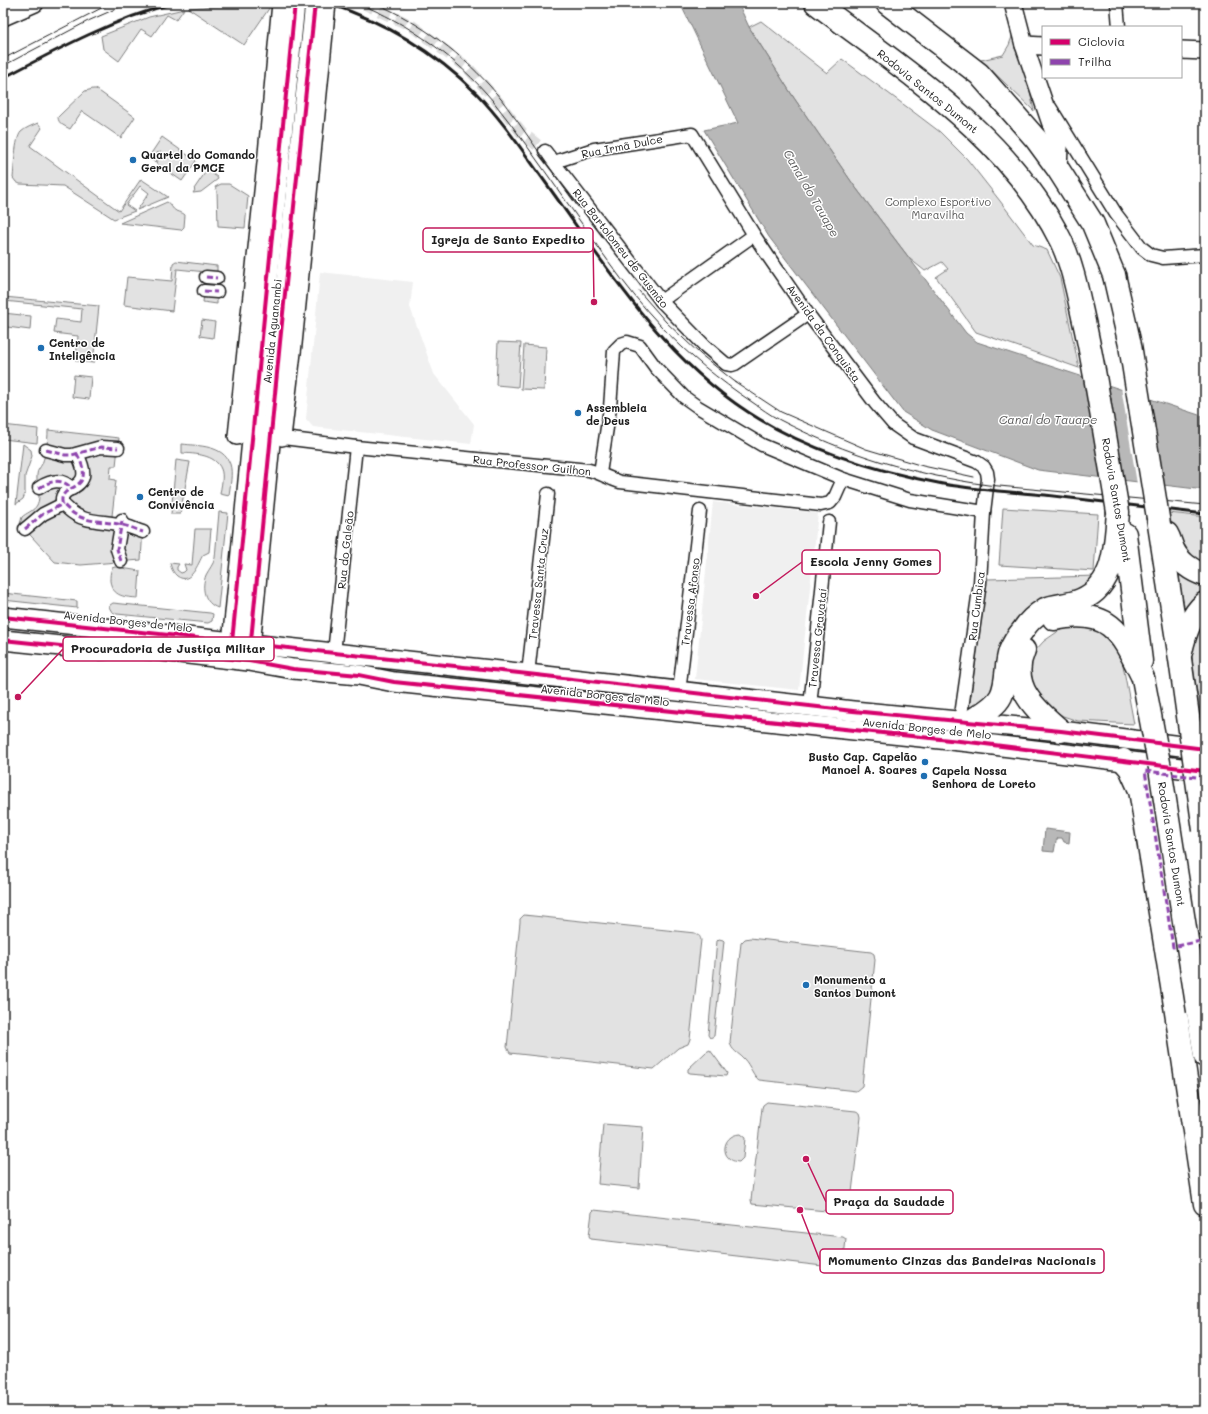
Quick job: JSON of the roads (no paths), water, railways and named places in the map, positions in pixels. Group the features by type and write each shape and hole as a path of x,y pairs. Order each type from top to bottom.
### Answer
{"highway":[{"name":"Rodovia Santos Dumont","path":"816,3 939,97 969,122 1005,159 1037,200 1061,241 1076,284 1092,358 1118,512 1124,530 1143,678 1160,768 1205,1056"},
{"path":"887,3 979,74 1036,139 1058,169 1093,224 1114,275 1130,345 1180,659 1205,835"},
{"path":"1061,732 1038,711 1028,699 1019,671 1020,658 1026,645 1034,634 1051,619 1092,594 1102,583 1110,571 1114,559 1118,512"},
{"path":"1158,518 1170,538 1174,550 1183,564 1205,575"},
{"path":"1180,659 1185,635 1198,609 1205,603"},
{"path":"964,722 993,706 1001,696 1010,651 1023,629 1046,609 1068,610 1097,619 1114,628 1126,643 1143,678"},
{"path":"1122,760 1130,768 1140,790 1205,1204"}],"main road":[{"name":"Avenida Aguanambi","path":"231,650 244,435 283,52 295,3"},
{"name":"Avenida Aguanambi","path":"250,653 277,437 306,151 315,3"},
{"name":"Avenida Borges de Melo","path":"3,617 250,653 334,653 1205,749"},
{"name":"Avenida Borges de Melo","path":"3,640 99,650 127,647 231,650"},
{"name":"Avenida Borges de Melo","path":"99,650 126,660 254,674 358,683 394,682"},
{"name":"Avenida Borges de Melo","path":"250,653 293,669 359,675 394,682 969,742 1205,771"},
{"path":"394,682 448,680 455,674 451,666"},
{"path":"474,690 469,688 470,680 475,678 523,673"},
{"path":"670,711 676,704 683,701 720,696"}],"street":[{"path":"3,17 35,3"},
{"name":"Avenida Aguanambi","path":"281,3 283,52"},
{"name":"Avenida Aguanambi","path":"306,151 327,3"},
{"path":"1013,3 1024,45 1059,147 1058,169"},
{"path":"1117,3 1119,26"},
{"path":"1024,45 1042,46"},
{"path":"1182,50 1205,51"},
{"path":"1039,89 1116,214 1142,248 1151,255 1163,258 1205,255"},
{"name":"Rua Irmã Dulce","path":"554,162 594,150 692,134"},
{"name":"Avenida da Conquista","path":"692,134 754,235 808,314 875,404 892,424 913,438 977,462 984,467 988,472 987,490"},
{"name":"Rua Bartolomeu de Gusmão","path":"545,151 661,300 705,346 726,364 735,364 808,314"},
{"path":"661,300 754,235"},
{"path":"204,291 217,292"},
{"path":"600,473 610,408 614,351 621,344 627,342 640,346 656,368 684,397 762,445 843,480 910,500 984,512"},
{"name":"Rua Professor Guilhon","path":"244,435 277,437 356,447 589,470 620,482 821,505 830,503 835,497 843,480"},
{"name":"Rua do Galeão","path":"334,653 356,447"},
{"path":"46,450 65,455 77,454 101,448 118,448"},
{"path":"77,454 82,464 84,476 82,482 63,497 63,504 74,514 82,518 92,521 122,522 143,532"},
{"path":"39,488 49,483 62,481 68,484 72,489"},
{"name":"Rua Cumbica","path":"964,722 980,583 984,512 987,490"},
{"name":"Travessa Santa Cruz","path":"523,673 548,494"},
{"path":"24,529 43,514 63,504"},
{"name":"Travessa Afonso","path":"679,692 700,511"},
{"path":"121,562 117,549 122,522"},
{"name":"Travessa Gravataí","path":"810,706 829,522"},
{"path":"1205,778 1145,771 1173,946 1205,940"}],"water":[{"name":"Canal do Tauape","path":"680,3 738,3 749,27 794,98 853,184 966,333 977,342 1205,417 1205,490 1038,470 932,430 903,412 769,237 704,130 738,123"},
{"path":"1045,829 1070,832 1069,843 1064,842 1062,838 1058,838 1054,852 1043,851"}],"tunnel":[{"path":"363,3 412,26 468,68 498,102 522,133 545,151"}],"tram line":[{"path":"3,59 111,3"},
{"path":"3,66 88,21 129,3"},
{"path":"357,3 376,11 413,31 431,43 464,70 493,101 511,124 609,262 647,311 671,337 704,367 773,416 830,443 881,462 961,481 988,485 1205,505"},
{"path":"375,3 409,20 441,41 484,79 505,104 578,207"},
{"path":"639,291 666,322 700,354 734,381 781,412 866,449 923,466 974,477"}],"railway":[{"path":"3,78 108,26 130,17 174,3"},
{"path":"327,3 368,19 426,51 477,94 512,135 611,274 660,335 687,363 716,389 748,412 770,425 817,448 867,466 917,479 981,489 1205,514"}],"place":[{"name":"Quartel do Comando Geral da PMCE","path":"133,160"},
{"name":"Igreja de Santo Expedito","path":"594,302"},
{"name":"Centro de Inteligência","path":"41,348"},
{"name":"Assembleia de Deus","path":"578,413"},
{"name":"Centro de Convivência","path":"140,497"},
{"name":"Escola Jenny Gomes","path":"756,596"},
{"name":"Procuradoria de Justiça Militar","path":"18,697"},
{"name":"Busto Cap. Capelão Manoel A. Soares","path":"925,762"},
{"name":"Capela Nossa Senhora de Loreto","path":"924,776"},
{"name":"Monumento a Santos Dumont","path":"806,985"},
{"name":"Praça da Saudade","path":"806,1159"},
{"name":"Momumento Cinzas das Bandeiras Nacionais","path":"800,1210"}],"park label":[{"name":"Complexo Esportivo Maravilha","path":"938,207"}]}
